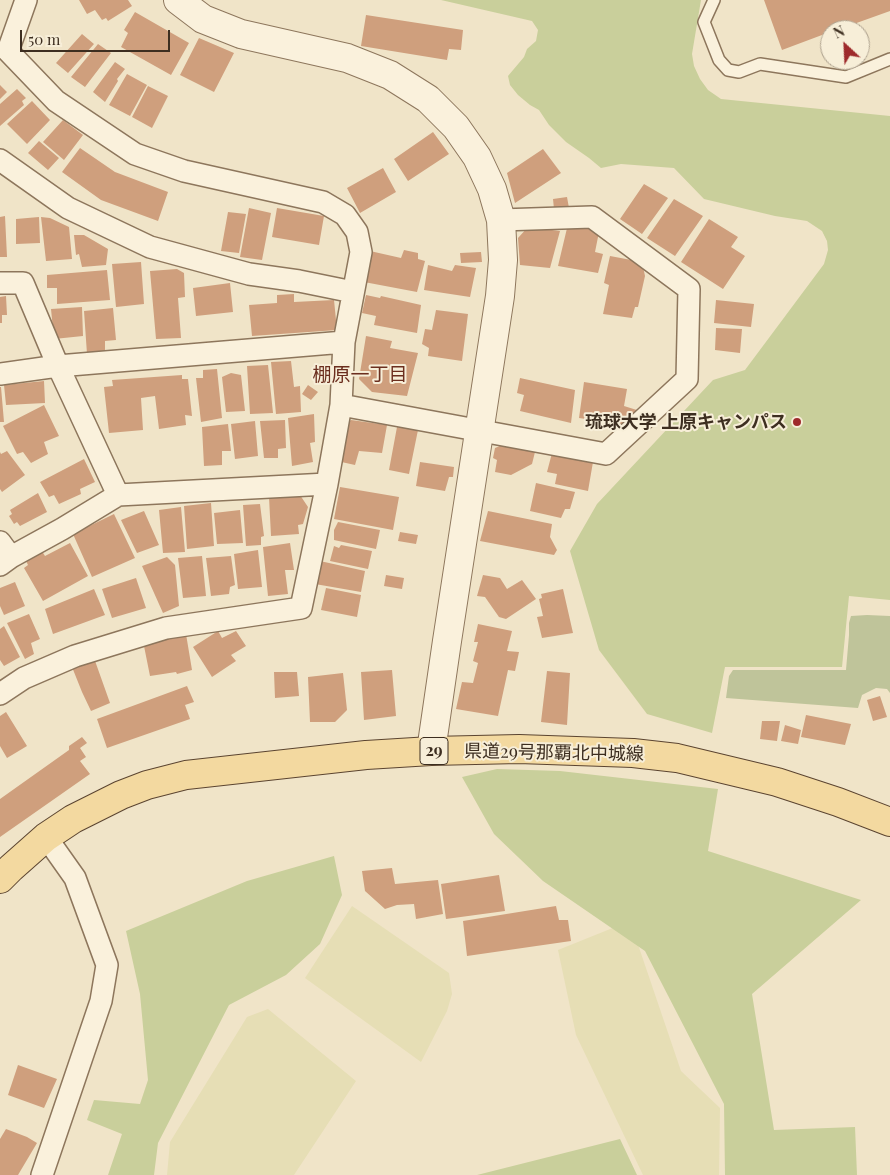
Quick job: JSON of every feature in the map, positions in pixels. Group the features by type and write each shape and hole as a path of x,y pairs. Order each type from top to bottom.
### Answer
{"main road":[{"name":"県道29号那覇北中城線","path":"0,879 46,837 73,819 121,795 147,785 186,775 357,756 431,751 579,751 633,753 677,758 777,782 838,802 890,822"}],"street":[{"path":"0,694 24,678 75,656 166,628 301,608 327,484 340,405 344,342 361,252 357,232 346,216 323,202 184,171 134,154 56,101 8,51 26,0"},
{"path":"178,0 203,19 241,34 347,58 390,75 428,99 456,127 477,157 492,189 501,220 503,260 500,296 431,751"},
{"path":"0,160 68,208 150,246 249,274 353,292"},
{"path":"340,405 606,454 686,379 689,289 592,217 501,220"},
{"path":"0,283 23,283 58,366 118,495"},
{"path":"0,374 58,366 344,342"},
{"path":"4,555 62,529 118,495 327,484"},
{"path":"42,1175 101,1001 107,966 75,878 46,837"}],"lane":[{"path":"714,0 704,22 719,60 728,70 739,72 760,64 846,76 890,59"}],"shaded area":[{"path":"352,906 449,973 452,994 447,1011 421,1062 305,978"},
{"path":"630,921 681,1071 720,1108 719,1175 643,1175 576,1035 558,950"},
{"path":"268,1009 356,1081 294,1175 167,1175 170,1142 247,1017"}],"green space":[{"name":"琉球大学 上原キャンパス","path":"441,0 701,0 692,54 694,66 708,90 721,99 890,116 890,600 849,596 842,667 725,667 712,733 647,714 599,650 570,551 597,504 713,380 745,370 824,264 828,250 827,241 822,231 807,221 775,216 704,199 674,168 621,164 601,168 566,142 549,125 539,110 518,95 510,85 508,76 524,57 527,49 536,41 538,30 532,21"},
{"path":"851,616 890,616 890,693 887,689 876,688 862,695 858,708 726,698 729,676 733,670 846,670"},
{"path":"497,769 560,771 718,789 708,851 861,900 752,994 774,1130 855,1127 857,1175 725,1175 724,1104 645,951 543,881 494,834 462,777"},
{"path":"334,856 342,895 320,944 286,975 229,1005 158,1143 154,1175 108,1175 122,1134 87,1120 94,1100 140,1104 148,1080 140,994 126,931 247,881"},
{"path":"620,1139 637,1175 477,1175"}],"building":[{"path":"79,0 128,0 132,6 108,21 106,18 102,20 95,10 87,14"},
{"path":"764,0 890,0 890,11 865,20 820,20 820,36 782,50"},
{"path":"135,12 189,43 171,75 121,47 128,33 124,30"},
{"path":"366,15 463,30 461,50 449,49 447,60 361,46"},
{"path":"82,34 94,44 68,73 56,63"},
{"path":"199,38 234,53 214,92 180,75"},
{"path":"98,44 111,53 85,87 71,77"},
{"path":"115,62 125,69 117,79 118,81 105,102 93,92"},
{"path":"127,74 147,85 130,116 109,105"},
{"path":"0,85 7,92 0,99"},
{"path":"148,86 168,96 152,128 132,117"},
{"path":"17,89 26,98 22,101 24,105 0,126 0,104"},
{"path":"32,101 50,120 27,144 7,124"},
{"path":"63,120 83,135 64,160 43,142"},
{"path":"433,132 449,154 408,181 394,159"},
{"path":"39,141 59,158 48,170 28,153"},
{"path":"80,148 115,172 168,192 158,221 101,200 62,172"},
{"path":"543,149 561,173 515,203 507,173"},
{"path":"383,168 396,192 360,213 347,188"},
{"path":"644,184 668,198 642,234 620,219"},
{"path":"567,197 569,208 554,209 553,199"},
{"path":"674,199 703,216 675,256 647,238"},
{"path":"249,208 271,213 262,260 240,257"},
{"path":"277,208 324,216 319,245 272,237"},
{"path":"228,212 246,214 239,253 221,251"},
{"path":"5,216 7,257 0,257 0,217"},
{"path":"39,217 40,243 16,244 16,219"},
{"path":"41,217 50,218 69,227 72,259 46,261"},
{"path":"709,219 738,237 731,247 745,256 723,289 681,262"},
{"path":"568,224 589,225 599,232 595,252 603,254 598,273 558,266"},
{"path":"528,227 560,231 550,268 520,265 518,238"},
{"path":"74,235 84,235 108,249 106,265 82,267 79,254 76,255"},
{"path":"404,250 418,253 418,259 425,261 417,292 364,282 370,251 401,258"},
{"path":"481,252 482,262 461,263 460,253"},
{"path":"610,256 642,262 645,276 638,307 635,307 632,318 603,314 609,285 604,283"},
{"path":"141,262 144,304 116,307 112,264"},
{"path":"428,265 452,271 455,265 476,268 470,297 424,290"},
{"path":"177,269 184,273 185,297 178,298 181,338 156,339 150,271"},
{"path":"107,270 110,300 57,304 57,288 47,288 47,275"},
{"path":"230,283 233,312 196,316 193,288"},
{"path":"294,294 294,302 334,300 337,330 252,336 249,305 277,303 277,295"},
{"path":"366,295 380,298 381,296 421,305 417,333 374,325 376,316 362,313"},
{"path":"6,296 7,315 2,315 2,323 0,323 0,297"},
{"path":"716,300 754,304 751,327 714,323"},
{"path":"82,307 83,336 54,339 51,309"},
{"path":"113,308 116,340 105,341 105,353 87,354 84,311"},
{"path":"436,310 468,314 462,361 428,356 429,348 422,344 425,329 432,330"},
{"path":"716,328 742,329 740,353 715,350"},
{"path":"366,336 392,341 390,348 418,353 407,396 372,392 359,379"},
{"path":"291,361 294,387 300,386 301,412 276,414 271,362"},
{"path":"268,365 273,413 250,414 247,366"},
{"path":"217,369 222,418 201,422 196,378 203,378 203,370"},
{"path":"231,373 241,375 245,411 226,412 222,377"},
{"path":"182,375 182,379 188,379 192,416 185,415 186,425 159,429 155,396 141,398 143,430 109,433 104,387 113,386 112,380"},
{"path":"520,378 575,390 571,423 520,411 524,395 517,393"},
{"path":"44,381 45,403 6,405 4,385"},
{"path":"584,382 627,389 624,406 640,411 635,426 579,418"},
{"path":"308,385 318,392 311,400 302,394"},
{"path":"1,387 4,422 0,422"},
{"path":"44,405 59,436 44,442 48,454 31,463 23,452 17,454 3,426"},
{"path":"314,414 315,442 310,443 313,462 292,466 288,418"},
{"path":"285,420 286,448 278,449 278,458 264,458 260,421"},
{"path":"351,420 387,425 382,453 359,451 355,465 337,461 341,427"},
{"path":"255,421 258,456 235,459 231,424"},
{"path":"228,424 231,451 222,451 222,465 204,466 202,427"},
{"path":"397,427 418,430 409,474 389,470"},
{"path":"507,443 514,444 519,449 525,446 536,448 532,464 511,475 495,472 497,460 493,458 495,448"},
{"path":"7,451 25,475 2,492 0,489 0,452 1,454"},
{"path":"552,453 593,462 588,491 555,484 557,474 547,472"},
{"path":"84,459 95,482 80,489 81,494 59,504 54,495 49,497 40,482"},
{"path":"420,462 454,467 453,477 449,477 445,491 416,486"},
{"path":"536,483 575,492 570,509 565,509 561,518 530,511"},
{"path":"340,487 399,497 393,530 334,519"},
{"path":"38,493 47,512 20,526 17,522 14,524 9,516 12,514 10,510"},
{"path":"300,495 308,507 303,524 298,525 299,534 271,536 269,497"},
{"path":"211,503 214,546 187,549 184,506"},
{"path":"260,504 264,536 261,537 261,545 246,546 243,505"},
{"path":"181,507 185,552 163,553 159,510"},
{"path":"240,510 243,543 217,544 214,513"},
{"path":"144,511 159,545 137,553 121,520"},
{"path":"488,511 552,524 550,537 557,550 554,555 480,541"},
{"path":"114,514 135,558 92,577 73,534"},
{"path":"338,522 380,530 376,549 334,540 334,530"},
{"path":"400,532 418,535 416,544 398,541"},
{"path":"70,543 88,576 43,601 24,568 28,565 24,557 40,548 45,556"},
{"path":"290,543 294,570 285,570 288,594 268,596 263,547"},
{"path":"341,545 372,551 368,569 330,561 334,546 339,548"},
{"path":"258,550 262,587 238,589 234,554"},
{"path":"202,556 206,596 183,598 178,558"},
{"path":"231,556 235,585 230,587 229,594 211,596 206,558"},
{"path":"167,557 175,565 179,606 163,613 142,566"},
{"path":"320,561 365,571 361,592 315,584"},
{"path":"386,575 404,578 402,589 384,586"},
{"path":"483,575 500,578 507,589 522,580 536,599 506,619 499,617 485,597 477,596"},
{"path":"136,578 146,608 112,618 102,589"},
{"path":"15,582 25,606 4,615 0,606 0,588"},
{"path":"326,588 361,595 357,617 321,610"},
{"path":"94,589 105,615 53,634 45,609"},
{"path":"563,589 573,633 542,638 537,617 543,616 539,599 542,598 541,594"},
{"path":"29,614 40,639 31,643 34,654 25,659 7,623"},
{"path":"478,624 512,631 507,651 519,652 515,671 508,670 498,716 456,709 462,682 473,683 478,663 473,661 478,642 474,642"},
{"path":"4,626 20,657 4,666 0,660 0,629"},
{"path":"218,631 222,638 236,631 246,646 231,655 236,661 212,677 193,647"},
{"path":"186,634 192,670 177,674 176,672 150,676 143,641"},
{"path":"94,658 110,703 91,711 72,667"},
{"path":"392,670 396,716 364,720 361,672"},
{"path":"547,671 570,673 567,725 541,722"},
{"path":"274,672 297,672 299,696 275,698"},
{"path":"343,673 347,710 335,722 310,722 308,677"},
{"path":"187,686 194,702 185,705 190,719 107,748 97,719"},
{"path":"880,696 887,717 873,721 867,700"},
{"path":"6,712 27,746 7,758 0,746 0,716"},
{"path":"806,715 851,724 845,745 801,737"},
{"path":"762,721 780,721 777,741 760,739"},
{"path":"785,725 801,730 798,744 781,741"},
{"path":"82,737 87,743 80,748 86,757 80,761 90,774 0,837 0,799 69,750 69,746"},
{"path":"392,868 395,884 438,880 443,914 416,919 414,904 397,905 385,909 365,891 362,871"},
{"path":"499,875 505,911 446,919 441,884"},
{"path":"556,906 559,920 568,920 571,941 467,956 463,921"},
{"path":"18,1065 57,1079 44,1108 8,1095"},
{"path":"6,1129 37,1143 18,1175 0,1175 0,1139"}],"place":[{"name":"琉球大学 上原キャンパス","path":"797,422"}],"district":[{"name":"棚原一丁目","path":"360,375"}]}
